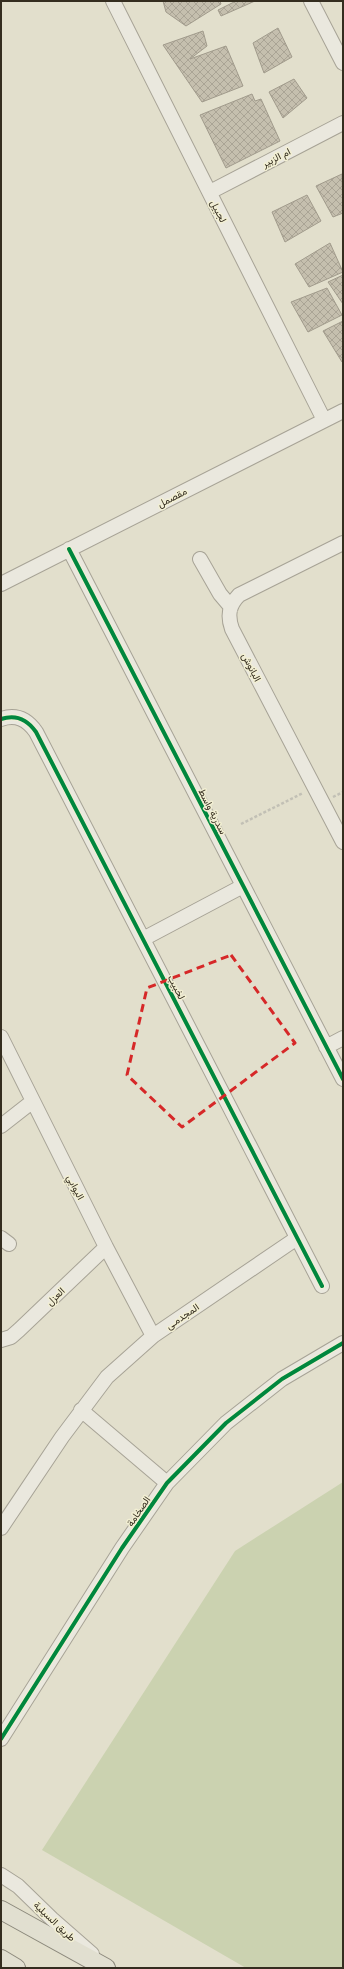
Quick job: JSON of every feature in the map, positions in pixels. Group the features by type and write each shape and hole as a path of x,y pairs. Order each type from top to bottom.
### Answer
{"main road":[{"name":"طريق السيلية","path":"1,1910 108,1968"},
{"path":"1,1959 16,1968"}],"street":[{"name":"لجبيل","path":"113,1 324,420"},
{"path":"311,1 343,62"},
{"name":"ام الزبير","path":"210,192 343,123"},
{"name":"مقصمل","path":"1,584 343,411"},
{"path":"200,559 220,594 231,607 239,595 245,591 343,543"},
{"name":"سدرية واسط","path":"69,549 343,1080"},
{"name":"البانوش","path":"231,607 230,622 232,628 343,842"},
{"name":"لخبيب","path":"1,719 16,717 31,725 36,732 322,1286"},
{"path":"143,939 243,886"},
{"name":"اليوابي","path":"1,1037 106,1247 153,1336"},
{"path":"326,1047 343,1038"},
{"path":"1,1126 33,1101"},
{"name":"المجدمـى","path":"1,1528 81,1410 107,1377 153,1336 297,1238"},
{"name":"العزل","path":"1,1340 10,1337 19,1330 106,1247"},
{"name":"الصخامة","path":"1,1739 122,1548 167,1483 226,1423 282,1379 343,1343"},
{"path":"81,1410 167,1483"},
{"name":"طريق السيلية","path":"1,1875 18,1886 67,1933 108,1968"}],"path":[{"path":"241,824 315,787"}],"highlighted area":[{"path":"231,955 295,1043 182,1127 127,1075 147,988"}],"green space":[{"path":"343,1482 343,1968 246,1968 42,1850 235,1551"}],"building":[{"path":"163,1 220,1 221,4 186,26 166,12"},
{"path":"236,1 255,1 221,16 218,10"},
{"path":"278,28 292,57 264,73 253,43"},
{"path":"203,31 207,46 190,59 226,46 243,86 202,102 163,45"},
{"path":"294,79 307,98 283,118 269,92"},
{"path":"252,94 255,101 261,99 280,141 226,168 200,115"},
{"path":"342,174 343,213 333,217 316,186"},
{"path":"307,195 321,221 285,242 272,212"},
{"path":"330,243 343,272 309,287 295,264"},
{"path":"343,275 343,304 328,282"},
{"path":"327,288 342,315 308,332 291,302"},
{"path":"343,321 343,361 342,362 323,331"}],"cycle path":[{"path":"69,549 343,1079"},
{"path":"1,719 16,717 25,721 36,732 322,1286"},
{"path":"1,1739 122,1548 167,1483 226,1423 282,1379 343,1343"}]}
